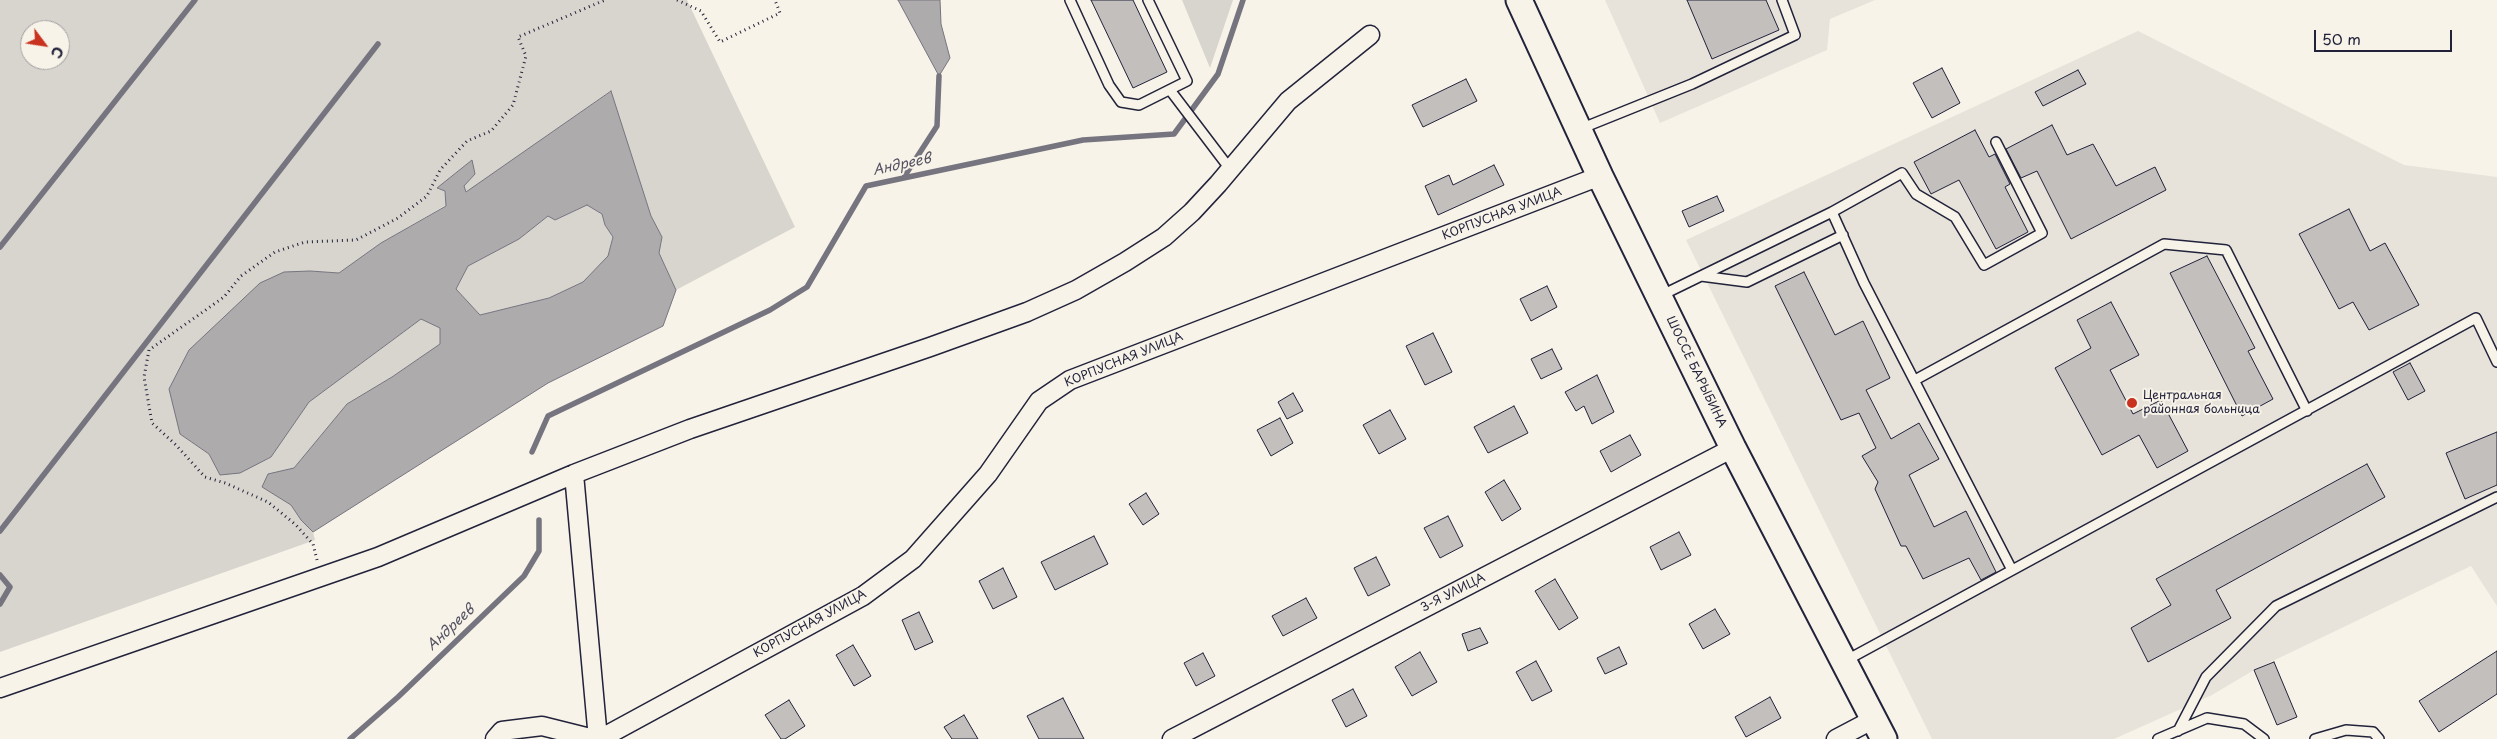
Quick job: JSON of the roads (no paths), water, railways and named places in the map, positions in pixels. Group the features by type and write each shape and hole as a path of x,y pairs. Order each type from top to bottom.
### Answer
{"main road":[{"name":"ШОССЕ БАРЫБИНА","path":"1520,0 1600,176 1733,448 1879,729"}],"street":[{"path":"0,688 378,558 574,474 690,430 1027,312 1076,290 1164,237 1192,212 1288,101 1370,35"},
{"name":"КОРПУСНАЯ УЛИЦА","path":"599,739 863,596 913,559 988,474 1039,401 1070,380 1600,176"},
{"name":"3-Я УЛИЦА","path":"1172,739 1733,448"},
{"path":"574,474 599,739"},
{"path":"495,739 502,731 542,726 594,739"},
{"path":"1836,739 1879,729"}],"lane":[{"path":"1070,0 1109,85 1121,102 1139,105 1187,82 1148,0"},
{"path":"1580,130 1692,84 1795,35 1782,0"},
{"path":"1170,90 1230,169"},
{"path":"1659,297 1832,212 1902,173 1916,194 1955,217 1984,265 2042,233 1996,142"},
{"path":"1832,212 1864,283 2012,570"},
{"path":"1700,276 1746,282 1843,235"},
{"path":"1915,380 2164,244 2226,250 2307,411"},
{"path":"1843,662 2476,318 2497,362"},
{"path":"2178,731 2206,677 2276,606 2497,497"},
{"path":"2158,739 2208,718 2244,724 2264,739"},
{"path":"2316,739 2346,730 2373,732 2380,739"}],"waterway":[{"path":"0,247 195,0"},
{"name":"Андреев","path":"532,452 548,416 770,310 807,287 866,186 1083,140 1174,134 1218,74 1243,0"},
{"path":"0,531 378,44"},
{"path":"904,177 937,126 939,76"},
{"name":"Андреев","path":"350,739 398,697 524,576 539,551 539,520"},
{"path":"0,575 10,587 0,604"}],"place":[{"name":"Центральная районная больница","path":"2132,403"}]}
